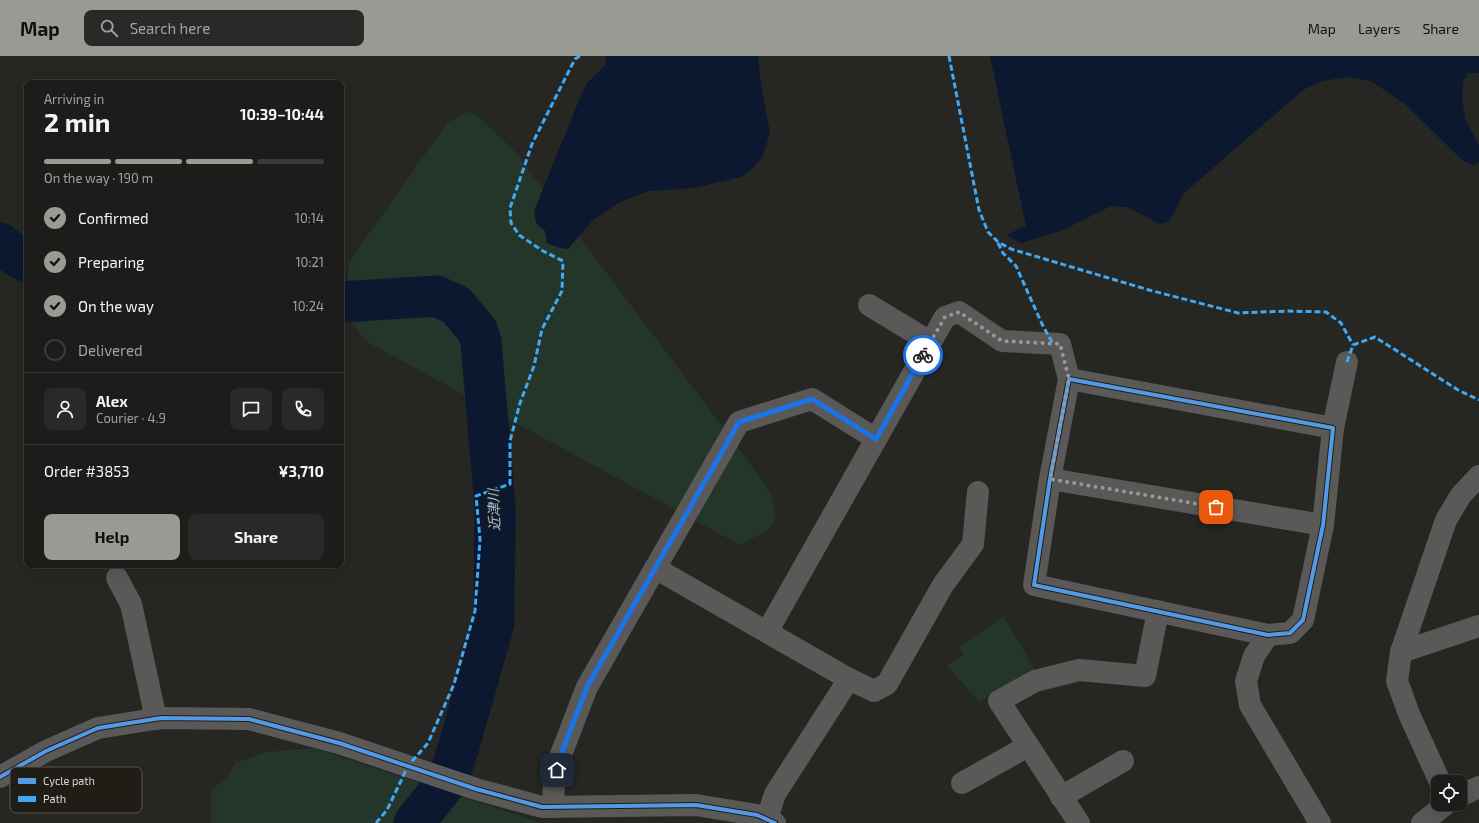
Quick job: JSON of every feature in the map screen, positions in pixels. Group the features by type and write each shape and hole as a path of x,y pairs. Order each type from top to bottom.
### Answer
{"street":[{"path":"868,305 930,342"},
{"path":"767,632 930,342 945,317 959,312 1002,341 1060,344 1069,379 1050,479 1034,585 1268,635 1290,633 1303,620 1322,525 1333,428 1346,362"},
{"path":"1069,379 1333,428"},
{"path":"553,807 554,782 560,757 587,687 739,422 812,399 876,439"},
{"path":"1437,775 1409,714 1397,681 1401,652 1446,520 1461,495 1479,476"},
{"path":"1050,479 1322,525"},
{"path":"655,568 849,679 874,691 887,684 943,585 973,544 978,492"},
{"path":"118,578 131,604 156,719"},
{"path":"1079,823 999,702 1035,681 1079,670 1145,676 1158,611"},
{"path":"1401,652 1479,626"},
{"path":"1268,635 1254,656 1246,680 1250,705 1320,823"},
{"path":"18,767 46,751 98,728 156,719 250,719 339,744 476,789 542,807 696,805 757,815 771,821 775,794 849,679"},
{"path":"962,783 1028,746"},
{"path":"1061,797 1122,761"},
{"path":"0,777 10,771"},
{"path":"1467,793 1479,787"},
{"path":"1422,823 1437,811"}],"green space":[{"path":"465,112 475,114 512,148 738,447 771,494 776,519 770,529 740,545 367,342 345,314 349,262 447,123"},
{"path":"1004,616 1035,670 980,702 947,666 964,654 959,647"},
{"path":"314,748 541,823 211,823 211,790 228,777 235,763 266,752"}],"water":[{"path":"758,56 761,85 770,133 762,158 750,171 741,177 693,188 649,191 620,202 592,221 568,249 560,248 547,243 545,231 536,223 534,211 587,83 606,64 605,57"},
{"path":"990,56 1479,56 1479,73 1468,73 1463,82 1462,98 1465,119 1479,145 1479,162 1473,165 1463,161 1405,104 1371,81 1347,77 1322,81 1303,90 1183,194 1169,222 1160,224 1127,207 1111,206 1061,231 1021,243 1006,235 1026,226"}],"waterway":[{"name":"近津川","path":"0,243 17,257 24,260"},
{"name":"近津川","path":"344,302 436,296 456,305 477,330 481,342 495,507 494,623 448,780 414,823"}],"marked path":[{"path":"376,823 387,810 408,766 428,743 454,684 475,611 480,539 476,496 510,484 510,441 520,403 534,366 542,329 562,291 563,261 543,251 519,235 511,223 510,208 532,144 575,59 580,56"},
{"path":"949,56 979,210 988,232 998,242 1011,249 1149,290 1238,313 1288,311 1326,312 1341,323 1353,345"},
{"path":"998,243 1003,253 1016,266 1042,324 1053,344"},
{"path":"1347,362 1353,345 1375,337 1458,390 1479,400"}],"cycle path":[{"path":"1069,379 1333,428 1323,525 1303,620 1290,633 1268,635 1034,585 1050,479 1069,379"},
{"path":"18,767 46,751 98,728 161,718 249,719 339,743 476,789 542,807 696,805 757,815 775,823"},
{"path":"0,777 10,771"}],"way so far":[{"path":"923,355 945,317 959,312 1002,341 1060,344 1069,379 1050,479 1216,507"}],"route":[{"path":"557,770 560,757 587,687 739,422 812,399 876,439 923,355"}]}
